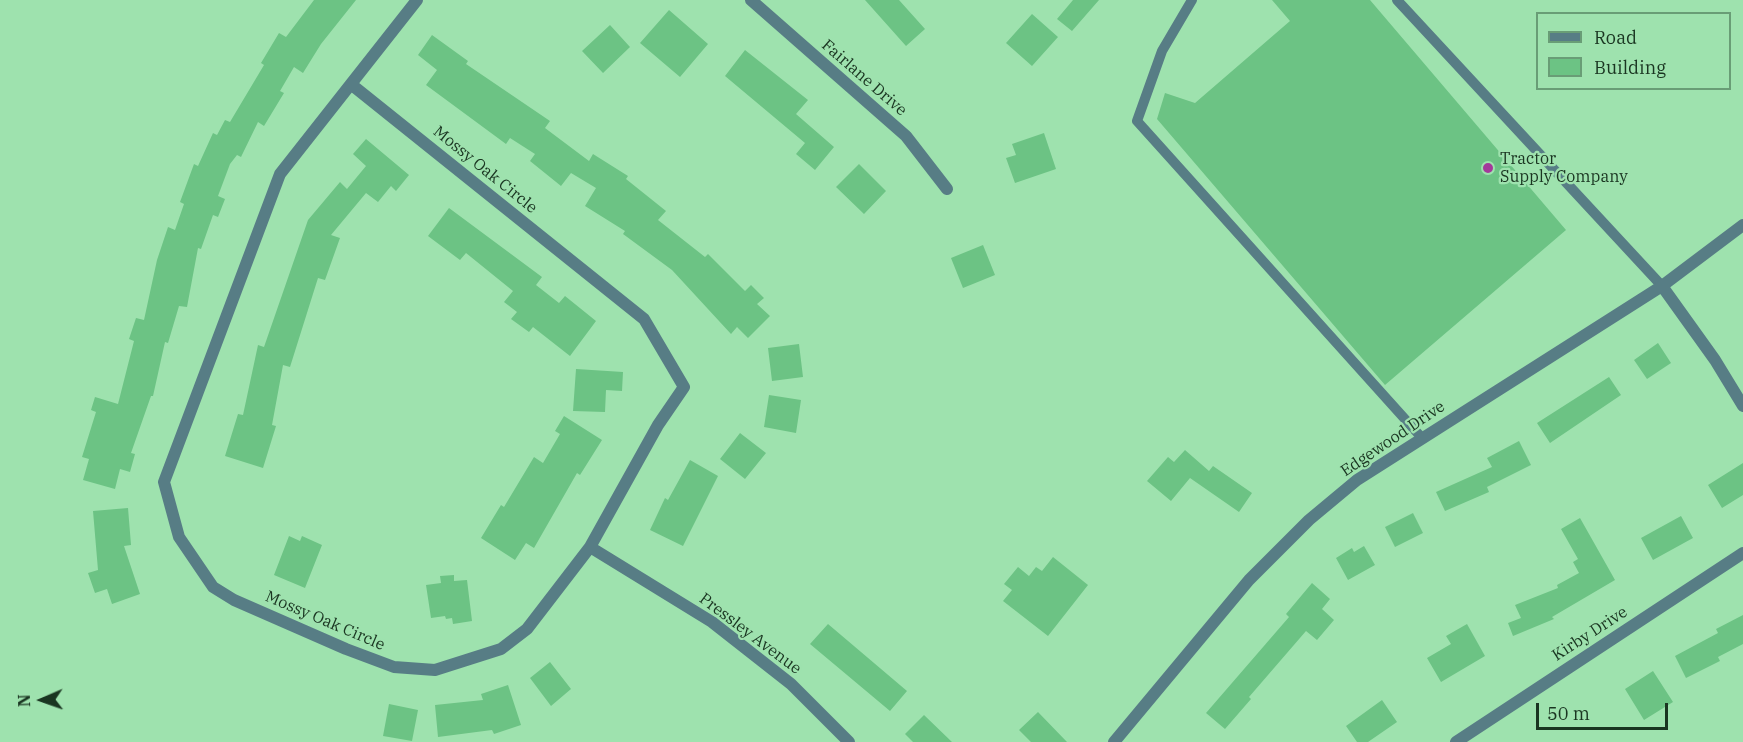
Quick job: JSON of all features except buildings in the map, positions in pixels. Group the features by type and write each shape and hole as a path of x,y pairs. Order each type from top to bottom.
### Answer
{"street":[{"name":"Mossy Oak Circle","path":"352,85 644,318 684,387 658,425 590,547 527,628 501,649 435,670 394,667 346,649 234,600 213,587 179,537 164,482 280,174 417,0"},
{"name":"Fairlane Drive","path":"751,0 906,136 947,189"},
{"name":"Edgewood Drive","path":"1114,742 1249,580 1303,525 1357,480 1662,286 1743,225"},
{"path":"1662,286 1743,406"},
{"name":"Pressley Avenue","path":"590,547 712,622 791,684 849,742"},
{"name":"Kirby Drive","path":"1456,742 1743,554"}],"lane":[{"path":"1192,0 1162,51 1137,121 1422,438"},
{"path":"1397,0 1662,286"}],"place":[{"name":"Tractor Supply Company","path":"1488,168"}]}
